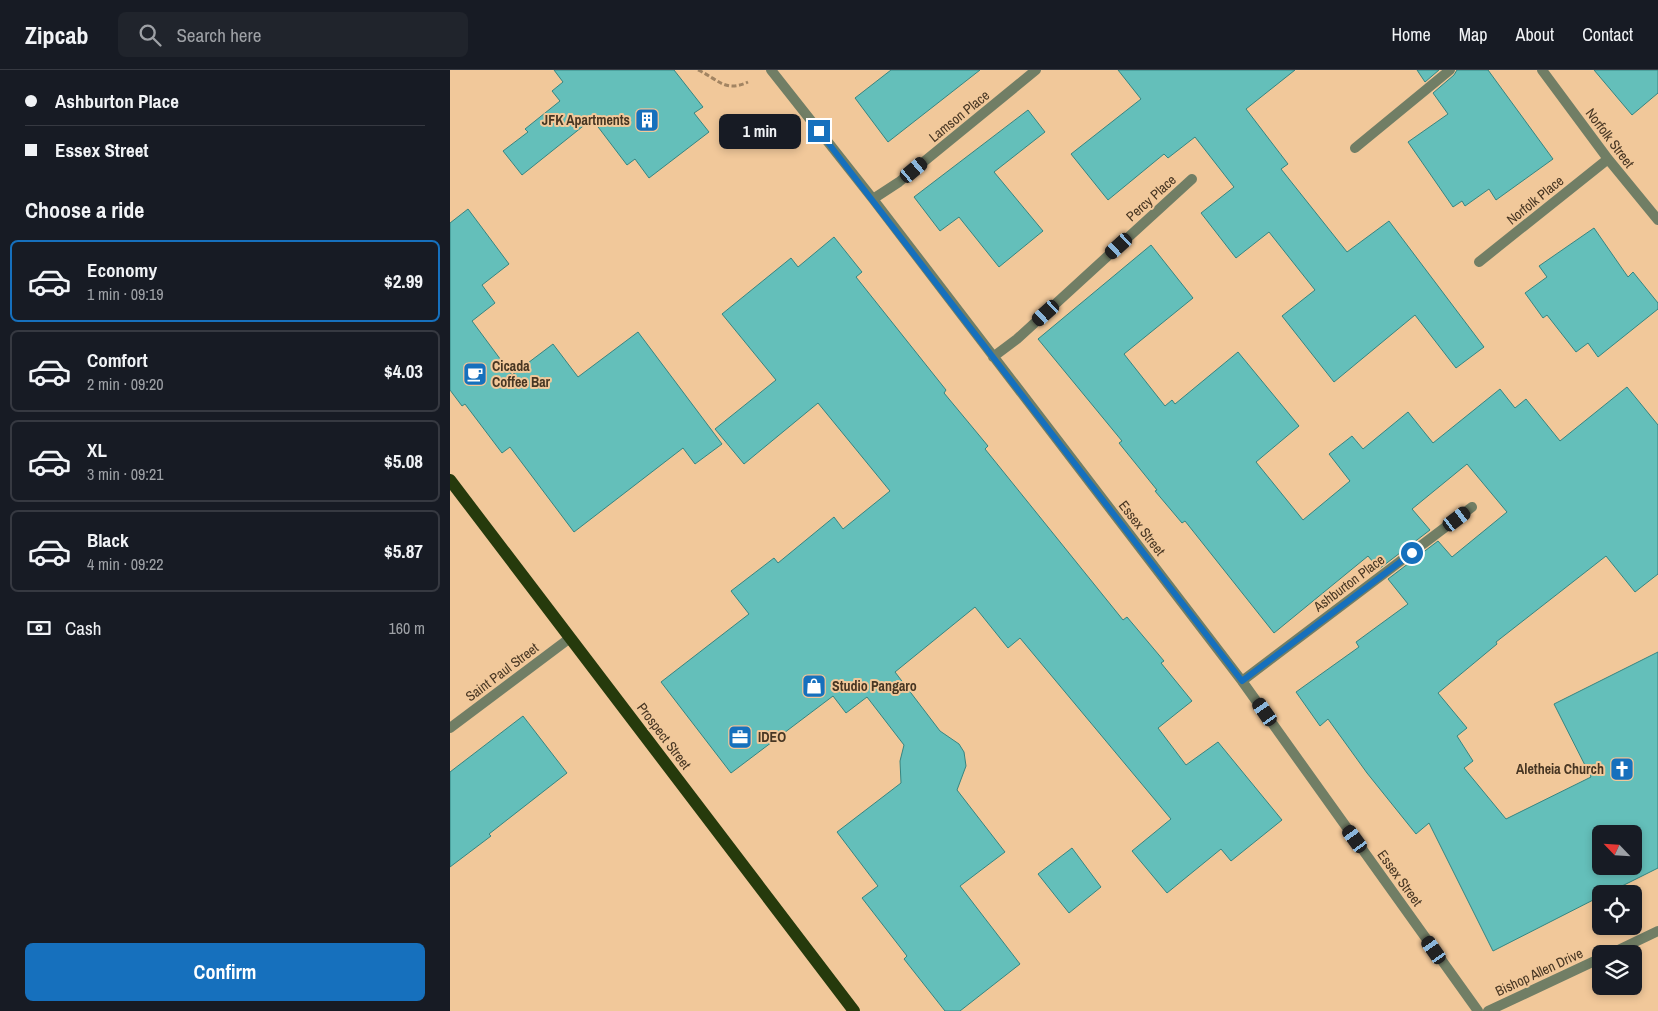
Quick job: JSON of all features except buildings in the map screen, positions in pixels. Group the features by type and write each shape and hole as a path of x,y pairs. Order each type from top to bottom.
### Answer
{"main road":[{"name":"Prospect Street","path":"450,480 854,1011"}],"street":[{"name":"Essex Street","path":"771,70 874,199 1242,681 1478,1011"},
{"name":"Lamson Place","path":"874,199 899,182 1036,70"},
{"path":"1355,148 1450,70"},
{"name":"Norfolk Street","path":"1542,70 1608,159 1658,220"},
{"name":"Norfolk Place","path":"1480,262 1608,159"},
{"name":"Percy Place","path":"993,357 1017,339 1192,180"},
{"name":"Ashburton Place","path":"1242,681 1472,507"},
{"name":"Saint Paul Street","path":"450,728 570,638"},
{"path":"1629,945 1658,931"},
{"name":"Bishop Allen Drive","path":"1488,1011 1592,962"}],"path":[{"path":"698,70 728,86 737,87 749,81"}],"place":[{"name":"JFK Apartments","path":"647,120"},
{"name":"Cicada Coffee Bar","path":"475,374"},
{"name":"Studio Pangaro","path":"814,686"},
{"name":"IDEO","path":"740,737"},
{"name":"Aletheia Church","path":"1622,769"}],"route":[{"path":"819,131 874,199 1242,681 1412,553"}]}
